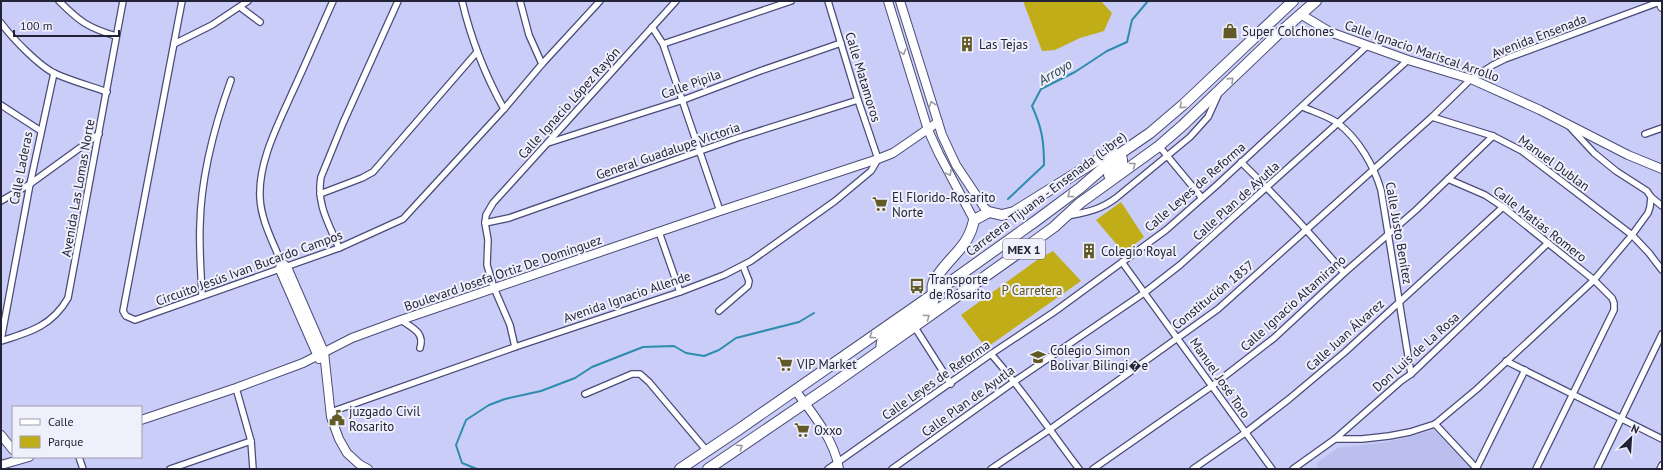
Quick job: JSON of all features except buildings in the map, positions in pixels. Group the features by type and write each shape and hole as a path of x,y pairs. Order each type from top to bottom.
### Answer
{"highway":[{"name":"Carretera Tijuana - Ensenada (Libre)","path":"680,469 932,295 1080,188 1118,155 1150,133 1180,108 1293,1"},
{"name":"MEX 1","path":"708,469 805,403 1014,256 1080,204 1159,146 1219,92 1277,35 1302,15 1316,1"},
{"path":"1261,30 1277,35"},
{"path":"881,349 882,342 885,337 933,302 932,287 936,278 962,247 974,220 990,212 1002,215 1014,212 1104,156 1114,153 1118,155 1122,159 1122,163 1085,192 1081,197 1080,204"}],"main road":[{"path":"888,1 928,130 974,220"},
{"path":"900,1 942,135 956,165 984,207 990,212"},
{"name":"Calle Ignacio Mariscal Arrollo","path":"1302,15 1330,32 1408,60 1471,79 1566,123 1628,155 1662,169"},
{"path":"896,29 907,25"},
{"name":"Avenida Ignacio Allende","path":"878,159 893,152 938,122"},
{"name":"Boulevard Josefa Ortiz De Domínguez","path":"142,420 236,388 303,363 352,338 401,320 720,211 878,159"},
{"path":"283,266 302,318 325,367 331,412 339,438 347,453 359,464 368,469"},
{"path":"795,390 833,447 838,466"},
{"path":"1,435 12,449"},
{"path":"1,465 23,458"}],"street":[{"path":"58,1 75,17 94,29 116,36"},
{"name":"Avenida Las Lomas Norte","path":"1,340 39,328 56,315 68,298 123,1"},
{"name":"Circuito Jesús Ivan Bucardo Campos","path":"182,1 123,311 126,316 135,320 283,266 339,248 402,219 504,109 542,64 600,1"},
{"path":"174,44 212,25 248,1"},
{"path":"283,266 266,223 260,199 260,185 263,168 278,127 333,1"},
{"path":"339,248 321,206 321,177 398,1"},
{"path":"462,1 477,52 489,82 504,109"},
{"path":"526,1 521,4 529,35 542,64"},
{"name":"Calle Ignacio López Rayón","path":"485,223 486,215 493,203 676,1"},
{"path":"663,44 791,1"},
{"name":"Calle Matamoros","path":"828,1 858,100 878,159"},
{"name":"Avenida Ensenada","path":"1432,117 1471,79 1505,59 1661,3"},
{"path":"240,7 260,22"},
{"path":"1,23 11,36 31,55 54,73 106,92"},
{"path":"652,27 663,44 720,211"},
{"name":"Calle Pípila","path":"548,143 683,100 841,43"},
{"name":"Calle Leyes de Reforma","path":"828,469 838,466 991,354 1054,312 1166,230 1368,45"},
{"path":"320,194 362,178 373,172 477,52"},
{"name":"Calle Plan de Ayutla","path":"892,469 1015,381 1144,292 1180,265 1408,60"},
{"name":"Calle Laderas","path":"1,340 30,184 54,73"},
{"path":"202,295 200,225 204,178 217,119 231,80"},
{"path":"1066,216 1094,211 1105,206 1168,156 1190,137 1208,117 1219,92"},
{"name":"General Guadalupe Victoria","path":"485,223 509,218 737,138 858,100"},
{"path":"1,104 41,131"},
{"name":"Calle Justo Benítez","path":"1302,107 1338,123 1354,139 1374,168 1381,190 1411,374"},
{"name":"Manuel Dublan","path":"1432,117 1493,136 1512,144 1534,159 1632,235 1662,270"},
{"name":"Constitución 1857","path":"990,469 1049,430 1218,309 1432,117"},
{"path":"1566,123 1594,153 1616,171 1647,191 1651,197 1662,206"},
{"path":"1645,134 1662,128"},
{"path":"1,201 30,184 99,134"},
{"name":"Calle Ignacio Altamirano","path":"1093,469 1212,386 1274,338 1344,273 1388,235 1493,136"},
{"path":"1159,146 1202,198"},
{"name":"Avenida Ignacio Allende","path":"331,412 515,347 680,292 743,266 835,201 871,171 878,159"},
{"path":"1241,162 1268,187 1307,229 1344,273"},
{"name":"Calle Matías Romero","path":"1448,179 1486,195 1503,207 1594,280 1612,298 1614,303 1614,310 1536,469"},
{"path":"1335,439 1362,439 1389,436 1410,432 1435,424 1477,389 1594,280 1632,235 1648,213 1651,197"},
{"name":"Calle Juan Álvarez","path":"1193,469 1245,433 1289,399 1344,352 1399,300 1503,207"},
{"path":"485,223 488,240 487,265 494,288 507,317 515,347"},
{"path":"659,232 680,292"},
{"name":"Don Luis de La Rosa","path":"1293,469 1335,439 1411,374 1548,243"},
{"name":"Manuel José Toro","path":"1122,262 1272,469"},
{"path":"719,310 748,286 749,281 743,266"},
{"path":"401,320 416,330 420,335 422,342 420,348"},
{"path":"914,326 951,384"},
{"path":"1597,469 1662,334"},
{"path":"991,354 1015,381 1049,430 1079,469"},
{"path":"1506,361 1662,438"},
{"path":"1435,424 1476,469 1525,370"},
{"path":"584,394 632,374 640,374 649,382 707,451"},
{"path":"236,388 251,441 254,469"},
{"path":"170,469 251,441"},
{"path":"79,458 83,469"},
{"path":"1660,469 1662,465"}],"shaded area":[{"path":"1434,430 1471,469 1319,469 1316,464 1337,448 1388,442"}],"green space":[{"path":"1023,1 1101,1 1112,13 1104,31 1080,38 1055,50 1042,51"},
{"path":"1121,202 1144,237 1124,253 1096,220"},
{"name":"P Carretera","path":"1053,251 1081,281 986,348 961,315 1037,260"}],"waterway":[{"name":"Arroyo","path":"1008,199 1044,165 1042,135 1032,106 1041,89 1075,72 1107,51 1127,42 1132,20 1148,1"},
{"path":"477,469 462,463 456,445 466,420 489,405 505,399 541,391 575,378 592,367 643,347 674,346 686,353 704,356 719,350 736,338 799,322 814,313"}],"place":[{"name":"Super Colchones","path":"1230,31"},
{"name":"Las Tejas","path":"967,44"},
{"name":"El Florido-Rosarito Norte","path":"880,204"},
{"name":"Colegio Royal","path":"1089,251"},
{"name":"Transporte de Rosarito","path":"917,286"},
{"name":"Colegio Simon Bolivar Bilingi�e","path":"1038,357"},
{"name":"VIP Market","path":"785,364"},
{"name":"juzgado Civil Rosarito","path":"337,418"},
{"name":"Oxxo","path":"802,430"}]}
